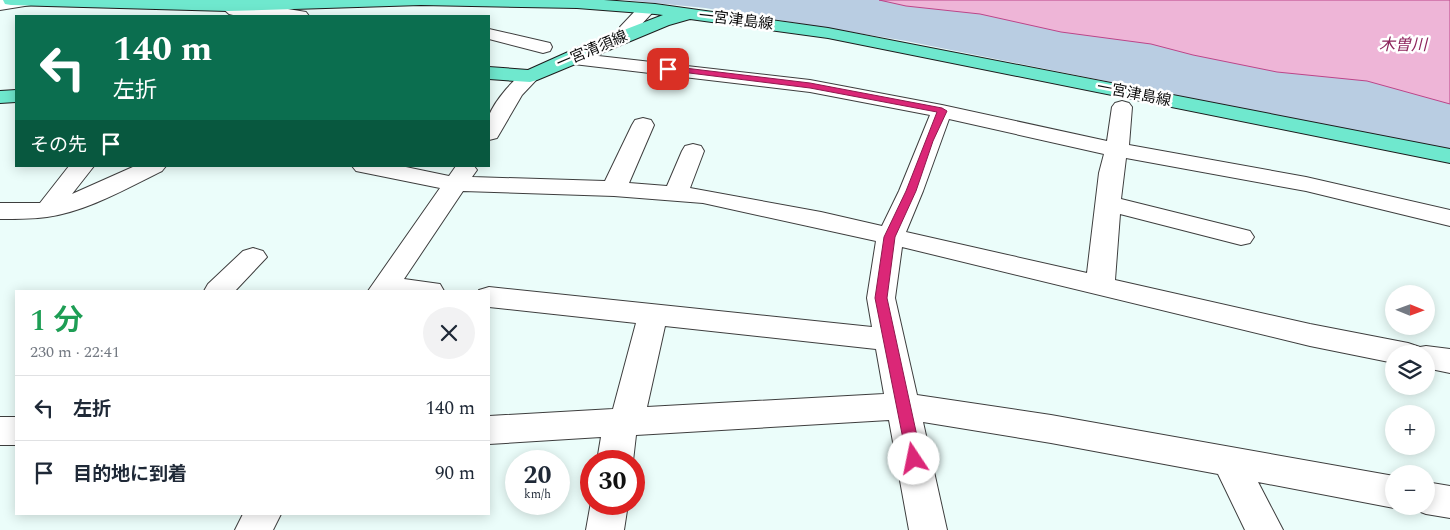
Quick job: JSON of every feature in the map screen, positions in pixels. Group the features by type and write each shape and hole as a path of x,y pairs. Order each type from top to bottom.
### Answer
{"main road":[{"name":"一宮津島線","path":"18,0 228,6 392,1 486,1 577,3 655,9 828,33 1450,156"},
{"name":"一宮清須線","path":"490,73 530,76 665,20 694,15"},
{"path":"0,97 15,96"}],"street":[{"path":"0,5 18,0"},
{"path":"228,6 234,11 245,13 288,12 297,15"},
{"path":"634,32 630,27 643,13"},
{"path":"490,34 543,47"},
{"path":"572,59 810,86 942,111 1117,149 1306,184 1450,218"},
{"path":"490,131 514,92 530,76"},
{"path":"1100,287 1111,173 1117,149 1122,107"},
{"path":"928,530 881,298 890,237 911,191 942,111"},
{"path":"614,189 643,124"},
{"path":"676,193 694,151"},
{"path":"0,230 37,210 81,167"},
{"path":"0,211 37,210 72,203 98,193 152,167"},
{"path":"375,167 676,193 744,204 1310,335 1385,350"},
{"path":"384,289 461,175"},
{"path":"1108,203 1240,237"},
{"path":"219,290 253,257"},
{"path":"384,289 407,290"},
{"path":"490,298 889,340"},
{"path":"618,450 653,315"},
{"path":"1435,358 1450,361"},
{"path":"490,430 904,406 1051,429 1385,490"},
{"path":"0,431 15,431"},
{"path":"1230,463 1264,530"},
{"path":"1435,500 1450,502"},
{"path":"254,530 262,515"},
{"path":"605,530 607,515"}],"shaded area":[{"path":"625,0 927,0 1321,68 1450,102 1450,150 906,41 705,8"}],"water":[{"name":"木曽川","path":"879,0 1450,0 1450,104 1367,81 1277,72 1193,55 1151,44 1061,32 980,14 906,6"}],"route":[{"path":"668,69 810,86 942,111 911,191 890,237 881,298 914,459"}]}
